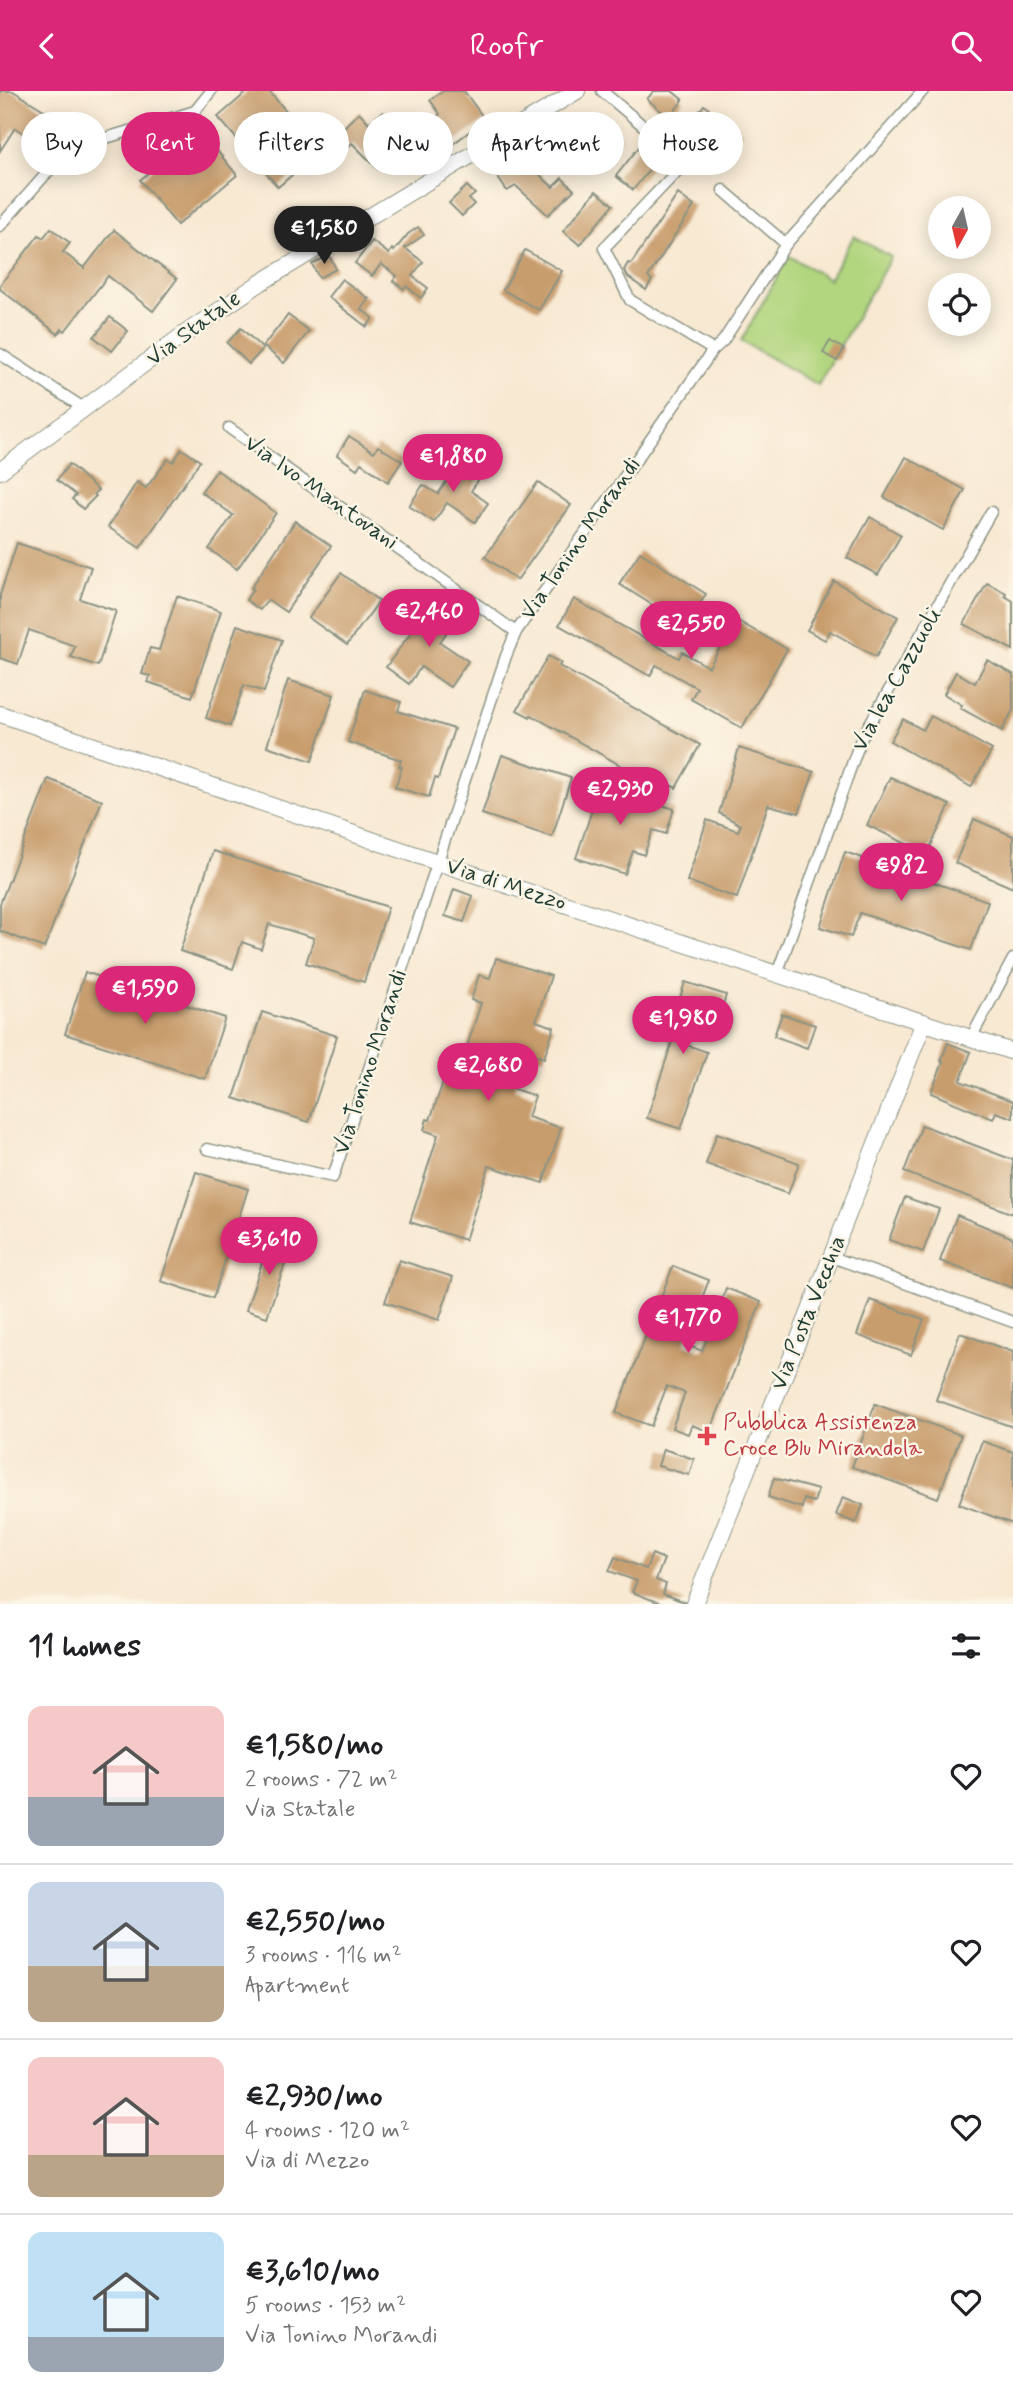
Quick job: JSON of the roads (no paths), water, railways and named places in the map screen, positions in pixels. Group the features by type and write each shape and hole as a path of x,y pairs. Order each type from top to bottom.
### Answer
{"street":[{"path":"0,226 54,165 106,138 195,111 211,91"},
{"name":"Via Statale","path":"0,471 183,335 260,283 577,91"},
{"path":"601,91 686,162 604,248 630,300 713,350"},
{"name":"Via Tonino Morandi","path":"207,1149 333,1177 516,632 713,350 723,341 786,244 923,91"},
{"path":"723,190 786,244"},
{"path":"0,354 85,409"},
{"name":"Via Ivo Mantovani","path":"229,428 516,632"},
{"name":"Via lea Cazzuoli","path":"777,974 861,739 990,512"},
{"name":"Via di Mezzo","path":"0,714 1013,1052"},
{"path":"971,1038 1013,960"},
{"name":"Via Posta Vecchia","path":"694,1604 923,1022"},
{"path":"832,1257 1013,1322"}],"place":[{"name":"Pubblica Assistenza Croce Blu Mirandola","path":"707,1436"}]}
